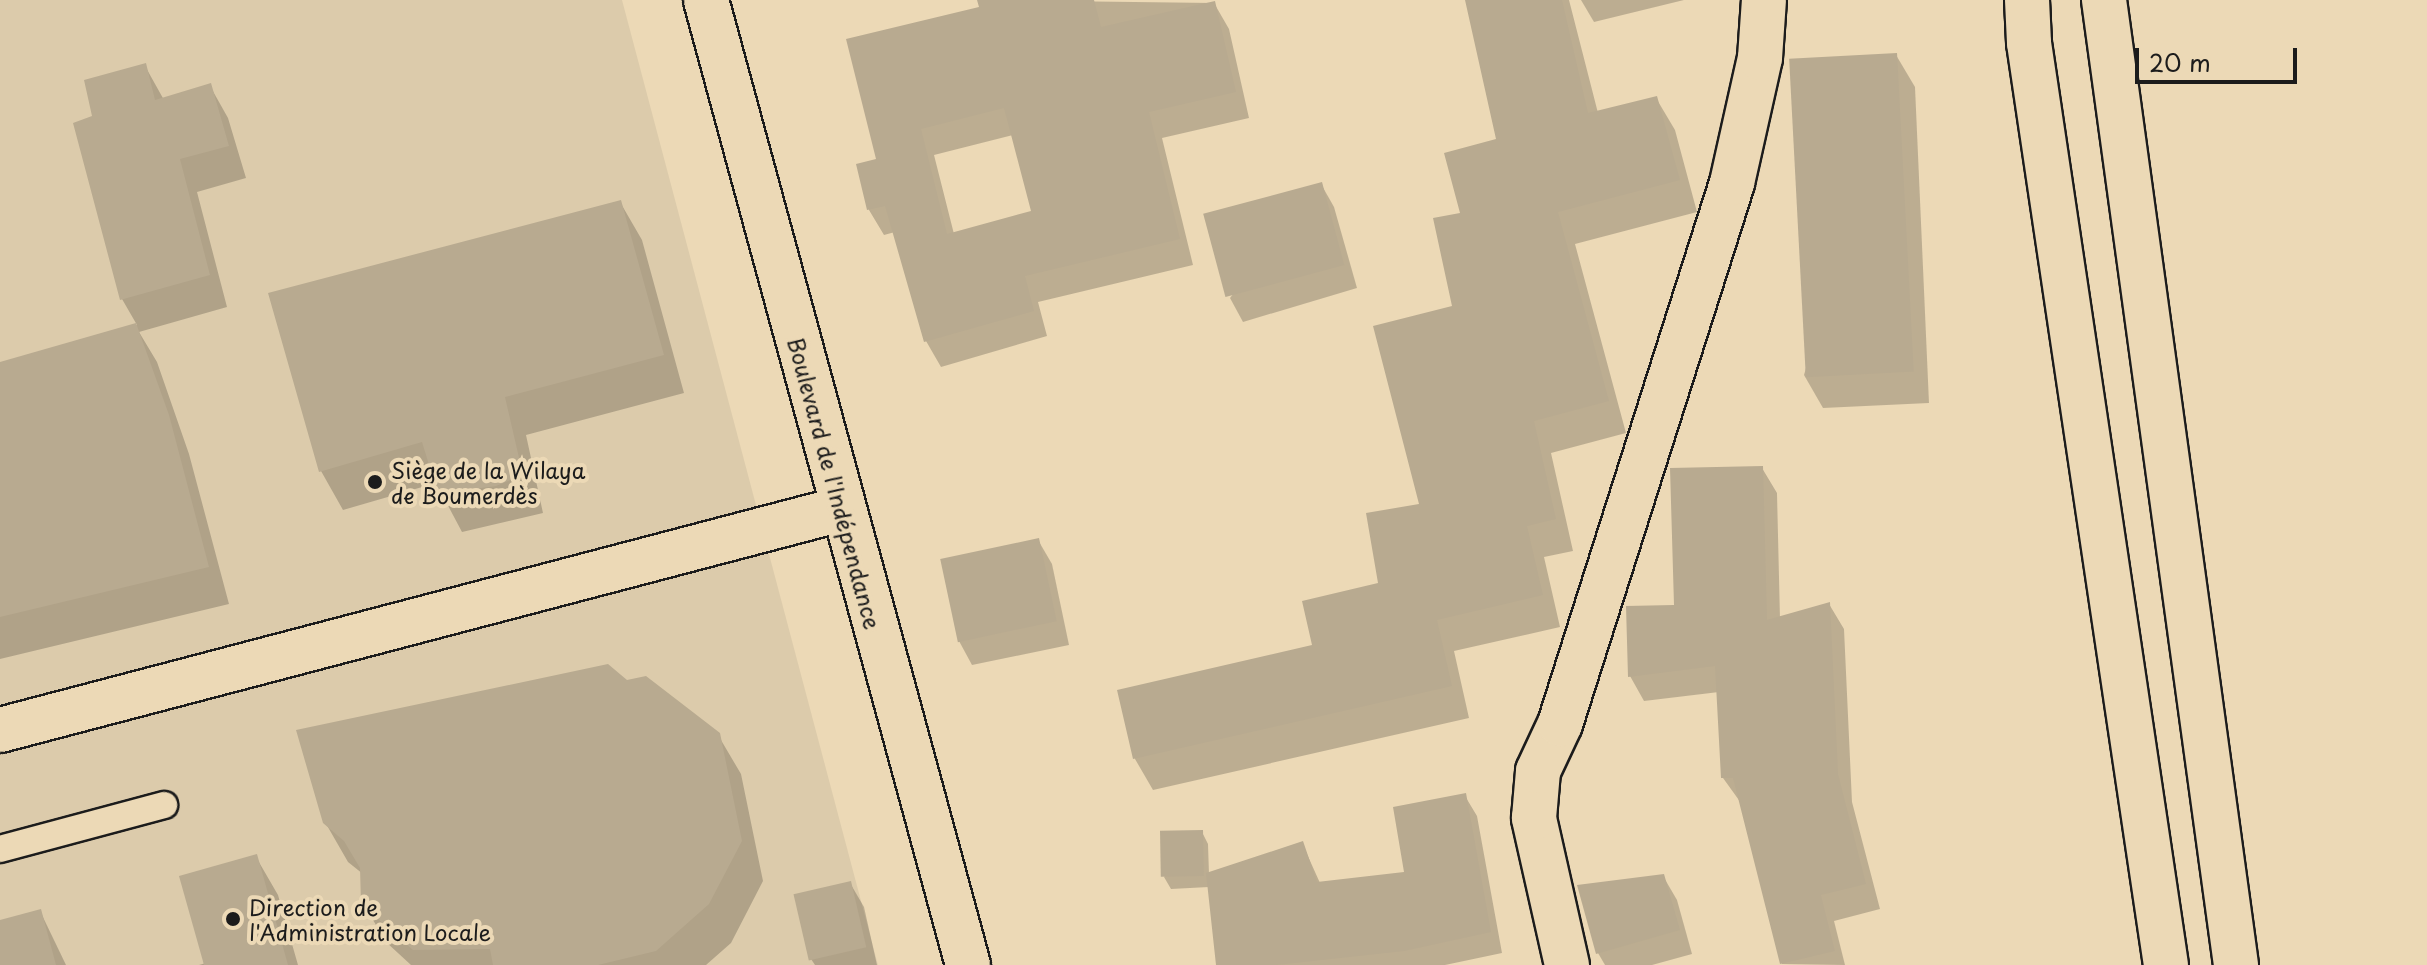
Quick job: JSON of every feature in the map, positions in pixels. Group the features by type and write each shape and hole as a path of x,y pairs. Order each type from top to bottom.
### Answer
{"main road":[{"name":"Boulevard de l'Indépendance","path":"706,0 841,509 968,965"},
{"path":"1567,965 1534,818 1538,771 1560,724 1732,183 1760,58 1764,0"},
{"path":"2027,0 2031,59 2166,965"},
{"path":"2104,0 2236,965"},
{"path":"0,730 841,509"}],"lane":[{"path":"0,849 164,805"}],"shaded area":[{"name":"Siège de la Wilaya de Boumerdès","path":"0,0 622,0 878,965 0,965"}],"building":[{"path":"977,0 1094,0 1101,27 1215,1 1236,92 1149,112 1180,239 1025,276 1034,311 924,342 885,206 867,210 856,164 876,159 846,39 979,7","holes":["1004,108 1031,211 947,234 921,129"]},
{"path":"1465,0 1562,0 1588,113 1657,96 1680,180 1558,212 1609,401 1534,421 1556,519 1527,526 1543,595 1437,620 1452,686 1133,759 1117,690 1312,645 1302,601 1378,583 1366,513 1419,504 1373,326 1452,306 1433,218 1460,213 1444,153 1496,139"},
{"path":"1897,53 1914,372 1806,377 1789,59"},
{"path":"146,63 155,100 211,83 229,146 180,159 210,275 120,300 73,123 92,116 84,80"},
{"path":"1322,182 1344,265 1225,297 1203,214"},
{"path":"621,200 664,355 505,397 523,475 496,486 438,494 422,442 319,472 268,293"},
{"path":"136,323 169,415 209,567 0,617 0,362"},
{"path":"1763,466 1767,620 1830,602 1838,774 1866,884 1821,895 1835,951 1780,964 1733,778 1721,778 1715,666 1628,677 1626,606 1674,605 1670,468"},
{"path":"1039,538 1057,621 958,642 940,559"},
{"path":"608,664 627,680 646,676 720,733 742,841 709,904 656,951 598,965 493,965 490,949 413,950 361,904 360,868 344,841 323,823 296,730"},
{"path":"1466,793 1491,932 1404,951 1276,965 1216,965 1206,873 1303,841 1317,882 1404,872 1393,807"},
{"path":"1203,830 1204,876 1161,877 1160,831"},
{"name":"Direction de l'Administration Locale","path":"257,854 288,965 204,965 179,876"},
{"path":"1664,874 1680,930 1596,954 1577,885"},
{"path":"851,881 866,947 809,961 794,894"},
{"path":"41,909 56,965 0,965 0,920"}],"place":[{"name":"Siège de la Wilaya de Boumerdès","path":"375,482"},
{"name":"Direction de l'Administration Locale","path":"233,919"}]}
